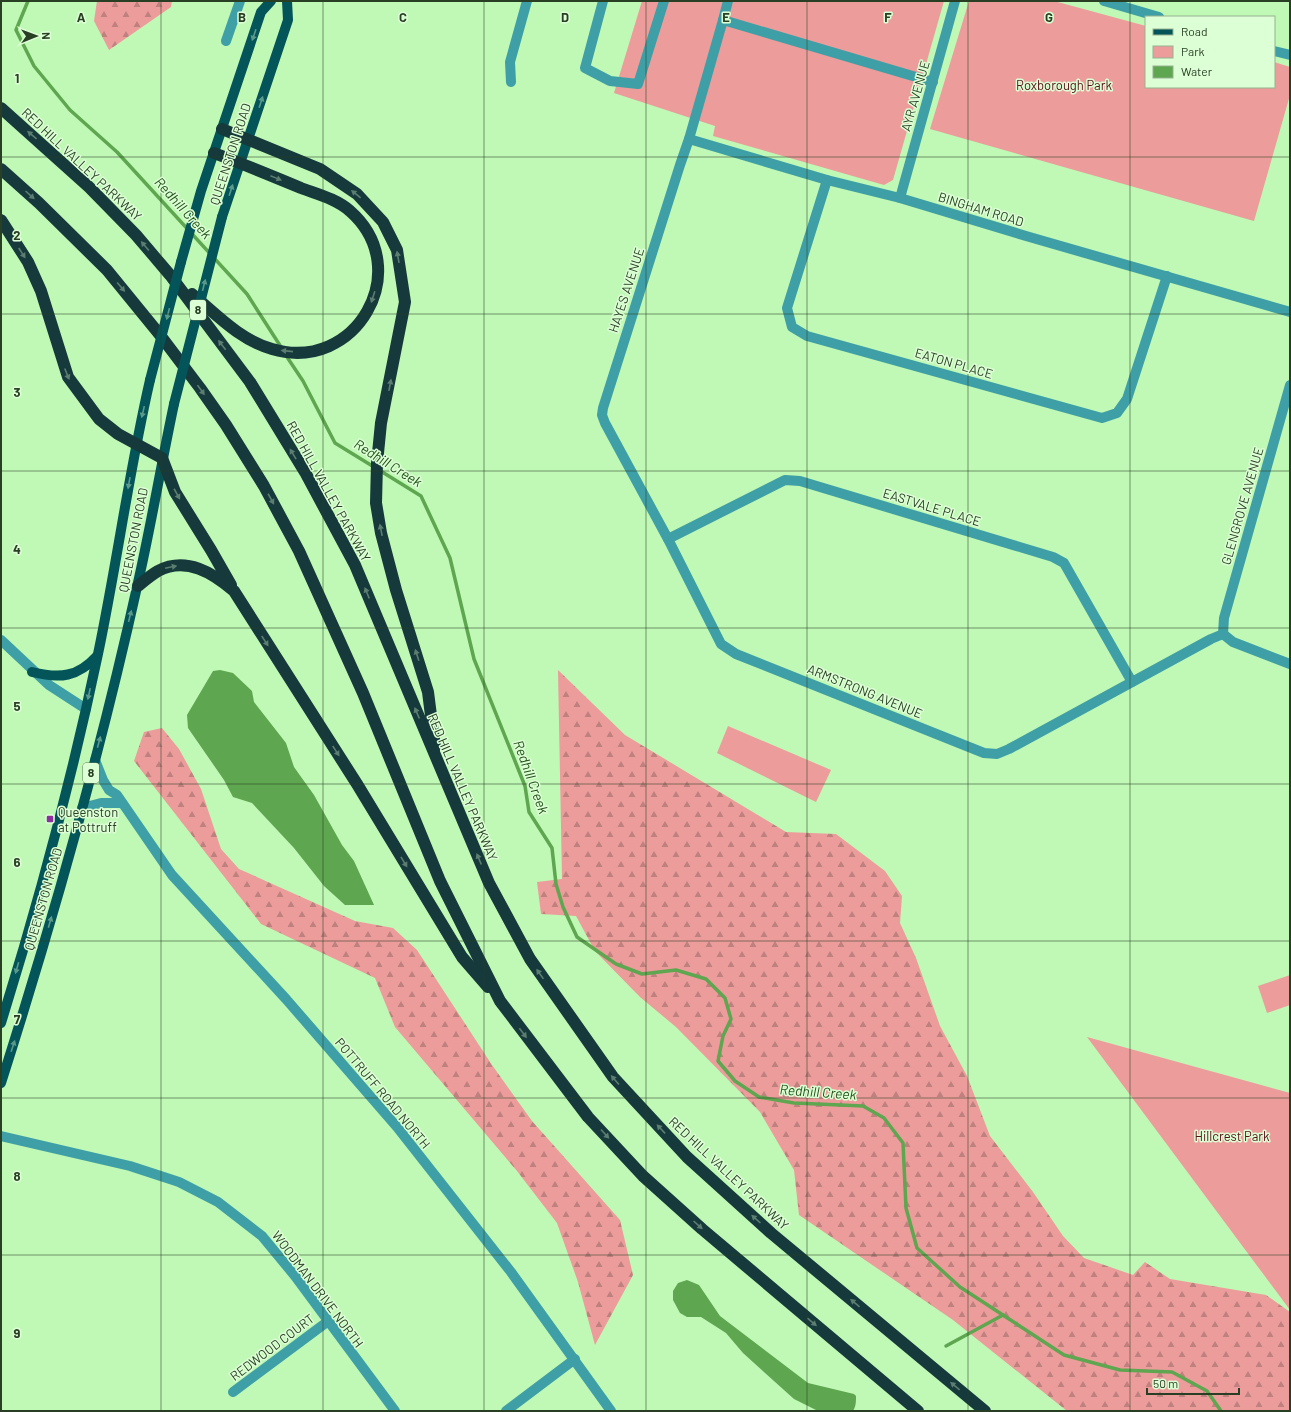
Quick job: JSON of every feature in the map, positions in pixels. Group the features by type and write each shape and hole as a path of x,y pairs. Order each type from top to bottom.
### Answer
{"highway":[{"name":"RED HILL VALLEY PARKWAY","path":"1,108 89,187 136,235 170,276 250,382 305,472 355,565 489,884 530,959 613,1077 688,1157 766,1228 985,1411"},
{"path":"222,128 320,169 357,194 383,222 397,250 405,302 382,423 377,463 376,503 381,533 396,590 428,692 437,762"},
{"path":"170,276 240,335 260,344 289,352 314,351 337,342 352,332 369,310 378,280 375,248 365,229 350,211 338,203 214,153"},
{"path":"1,169 50,214 107,270 160,335 200,388 226,425 264,486 299,551 363,693 440,881 500,1001"},
{"path":"1,220 28,262 41,291 68,377 99,419 118,434 162,458 175,492 211,550 234,591 357,784 462,957 500,1001 588,1116 643,1176 708,1234 918,1411"},
{"path":"138,586 158,571 183,565 196,567 206,571 219,578 234,591"}],"main road":[{"name":"QUEENSTON ROAD","path":"1,1023 61,815 98,656 135,444 181,262 201,192 261,12 272,1"},
{"name":"QUEENSTON ROAD","path":"1,1083 29,995 95,760 138,586 162,458 174,404 222,217 288,20 287,1"},
{"path":"32,672 53,675 71,674 88,666 98,656"}],"street":[{"path":"226,41 240,1"},
{"path":"511,82 510,62 527,1"},
{"path":"603,1 585,68 610,81 638,84 664,1"},
{"path":"689,139 724,20 728,1"},
{"name":"AYR AVENUE","path":"900,198 955,1"},
{"path":"1104,1 1156,16"},
{"path":"724,20 932,82"},
{"path":"1275,51 1290,55"},
{"name":"HAYES AVENUE","path":"605,423 602,415 603,408 689,139"},
{"name":"BINGHAM ROAD","path":"689,139 827,180 900,198 1290,312"},
{"name":"EATON PLACE","path":"827,180 787,308 792,327 807,336 1102,418 1117,412 1127,399 1167,276"},
{"name":"GLENGROVE AVENUE","path":"1223,634 1224,618 1290,385"},
{"name":"ARMSTRONG AVENUE","path":"605,423 668,538 721,644 736,654 984,753 997,754 1009,749 1211,639 1223,634"},
{"name":"EASTVALE PLACE","path":"668,538 785,480 800,481 1053,557 1064,563 1132,682"},
{"path":"1223,634 1234,642 1290,664"},
{"path":"1,640 32,672 86,709"},
{"name":"POTTRUFF ROAD NORTH","path":"95,760 109,790 116,795 122,803 172,876 286,999 397,1127 511,1272 612,1411"},
{"path":"82,808 102,803 122,803"},
{"name":"WOODMAN DRIVE NORTH","path":"1,1136 130,1166 179,1182 218,1202 262,1236 295,1276 327,1322 395,1411"},
{"name":"REDWOOD COURT","path":"233,1392 327,1322"},
{"path":"506,1411 575,1359"}],"green space":[{"path":"97,1 172,1 171,7 109,50 94,21"},
{"path":"642,1 944,1 893,180 884,185 713,136 715,126 614,93"},
{"name":"Roxborough Park","path":"969,1 1054,1 1145,26 1145,88 1275,88 1275,62 1290,67 1290,95 1254,221 930,129"},
{"path":"558,670 625,735 786,832 836,834 885,871 902,896 900,923 916,958 940,1026 967,1076 990,1136 1033,1192 1063,1236 1084,1258 1133,1275 1145,1262 1170,1279 1266,1295 1290,1312 1290,1411 1067,1411 953,1320 799,1215 794,1170 760,1112 676,1027 640,997 595,951 576,916 541,914 537,882 562,879"},
{"path":"728,726 831,770 816,802 717,753"},
{"path":"162,728 179,749 201,789 221,849 239,869 355,921 393,928 417,950 492,1065 532,1121 620,1220 633,1275 595,1345 578,1282 557,1223 517,1171 395,1027 375,978 261,924 134,761 144,732"},
{"path":"1290,975 1290,1005 1267,1013 1258,986"},
{"name":"Hillcrest Park","path":"1087,1037 1290,1093 1290,1310"}],"water":[{"path":"220,670 233,673 252,691 254,702 286,743 294,767 314,795 342,845 354,861 374,905 345,905 324,886 294,848 252,803 233,797 224,780 188,728 187,715 213,671"},
{"path":"687,1280 699,1285 720,1316 808,1383 854,1394 856,1396 856,1402 853,1411 818,1411 794,1399 743,1353 726,1333 701,1317 687,1317 680,1313 673,1300 673,1291 678,1283"}],"waterway":[{"name":"Redhill Creek","path":"28,1 16,30 34,66 70,110 117,152 247,294 281,347"},
{"name":"Redhill Creek","path":"285,354 303,381 335,443 374,467"},
{"name":"Redhill Creek","path":"379,470 421,496 450,558 474,659 525,786 529,812 552,848 556,884 563,907 577,937 616,964 642,974 676,970 706,979 725,998 731,1019 723,1036 718,1061 735,1081 759,1097 794,1103 863,1106 884,1118 903,1143 906,1208 917,1248 960,1287 1064,1355 1120,1370 1172,1372 1207,1391 1221,1411"},
{"path":"946,1346 1003,1315"}],"place":[{"name":"Queenston at Pottruff","path":"50,819"}]}
